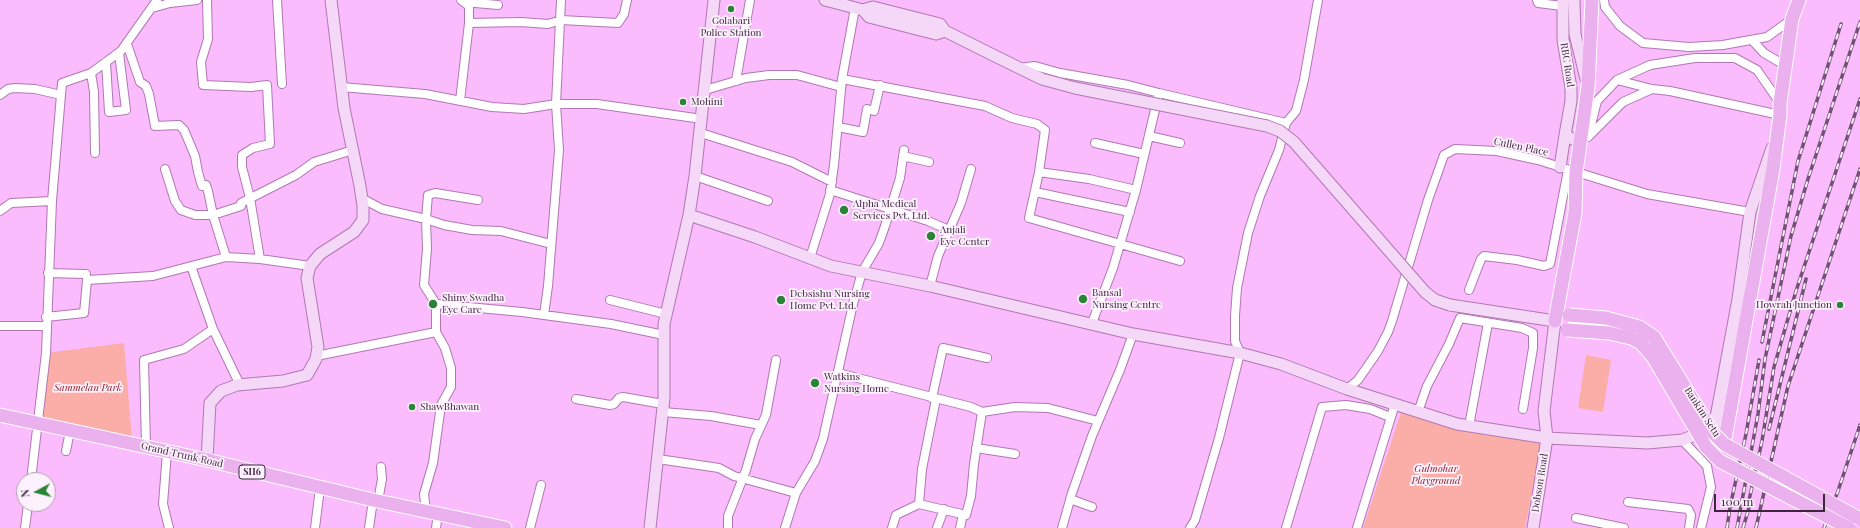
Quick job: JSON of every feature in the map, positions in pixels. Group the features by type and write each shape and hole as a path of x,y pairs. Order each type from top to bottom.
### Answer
{"main road":[{"path":"1555,321 1575,213 1568,169 1584,140 1592,0"},
{"path":"1724,444 1773,169 1792,19 1799,0"},
{"name":"Bankim Setu","path":"1849,528 1720,460 1706,447 1653,356 1641,343 1631,338 1609,333 1567,330 1555,321 1569,315 1606,318 1639,327 1654,337 1713,433 1724,444 1860,519"},
{"name":"Grand Trunk Road","path":"0,415 207,460 376,501 505,528"}],"street":[{"path":"32,472 46,352 46,317 52,201 62,83 90,73 119,53 127,44 157,0"},
{"path":"152,8 170,3 197,0"},
{"path":"207,0 208,39 201,62 202,85 251,87 267,85 270,144 253,148 242,155 242,167 250,198 260,259"},
{"path":"277,0 282,84"},
{"path":"207,460 210,403 221,391 240,385 283,381 306,375 316,356 318,347 307,278 310,266 320,254 354,232 363,220 362,199 344,108 331,0"},
{"path":"544,315 548,286 559,150 556,104 561,0"},
{"path":"469,23 521,22 548,24 561,20 618,23 624,14 627,0"},
{"path":"650,528 663,408 664,335 666,314 689,215 695,176 701,133 714,0"},
{"path":"736,81 750,0"},
{"path":"825,0 859,9 869,17 936,34 945,31 1042,78 1075,88 1266,126 1280,131 1294,142 1425,292 1435,300 1450,304 1555,321"},
{"path":"1190,528 1195,520 1217,445 1240,353 1235,341 1237,288 1248,234 1260,196 1279,150 1286,123 1296,111 1304,80 1318,0"},
{"path":"1537,0 1538,3 1563,3"},
{"name":"RBC Road","path":"1574,0 1575,34 1588,87"},
{"path":"1604,0 1605,7 1620,26 1642,43 1689,47 1724,45 1767,37 1792,19"},
{"path":"460,101 469,23 469,6 463,1"},
{"path":"463,1 498,5"},
{"name":"RBC Road","path":"1563,3 1563,40 1571,88 1571,101 1565,135 1568,169"},
{"path":"810,258 831,186 838,127 841,83 859,9"},
{"path":"1752,40 1764,53 1786,66"},
{"path":"127,44 140,82 146,86 149,94 155,126 179,125 184,130 195,156 202,186 206,185 208,191 213,215 226,258"},
{"path":"106,62 108,112 126,110 119,53"},
{"path":"1584,140 1597,101 1617,80 1650,65 1695,58 1735,58 1756,70 1780,109"},
{"path":"1020,68 1035,66 1060,73 1128,85 1286,123"},
{"path":"90,73 94,92 95,153"},
{"path":"705,90 736,81 768,75 797,75 841,83 880,85 985,106 1012,118 1037,124 1045,130 1039,172 1029,218 1180,261"},
{"path":"1617,80 1652,89 1780,109"},
{"path":"838,127 863,132 866,109 874,112 880,85"},
{"path":"341,87 424,94 492,107 524,109 556,104 597,104 702,118"},
{"path":"0,95 8,89 15,88 35,89 61,95"},
{"path":"1584,140 1623,102 1652,89"},
{"path":"1092,323 1130,212 1159,93"},
{"path":"689,215 755,237 830,266 930,286 1092,323 1133,334 1240,353 1281,364 1346,389 1457,424 1547,438 1647,443 1682,440 1714,428 1738,299 1750,212 1778,131"},
{"path":"701,133 792,162 831,186 890,210 928,221 949,230"},
{"path":"1565,135 1584,140"},
{"path":"1149,136 1180,143"},
{"path":"1095,143 1144,154"},
{"name":"Cullen Place","path":"1346,389 1358,380 1378,351 1392,321 1428,200 1444,155 1455,149 1497,151 1568,169 1647,194 1750,212"},
{"path":"165,169 175,201 181,210 195,215 213,215 241,206 241,203 296,175 314,162 353,150"},
{"path":"784,528 796,493 815,461 823,439 853,304 862,272 879,243 900,178 904,153 929,162"},
{"path":"930,286 938,256 961,203 971,169"},
{"path":"1469,290 1481,259 1484,256 1510,259 1544,266 1550,264 1568,169"},
{"path":"1039,172 1089,179 1136,190"},
{"path":"695,176 768,201"},
{"path":"1035,192 1130,212"},
{"path":"436,528 432,513 424,494 433,464 441,405 451,388 451,368 445,348 436,332 436,304 424,285 427,250 426,219 428,195 435,193 478,200"},
{"path":"362,199 382,209 426,219 444,225 472,230 501,231 551,244"},
{"path":"0,211 11,203 52,201"},
{"path":"46,317 84,313 87,280 153,276 226,258 260,259 310,266"},
{"path":"191,266 214,329 240,385"},
{"path":"48,273 86,274"},
{"path":"610,300 666,314"},
{"path":"436,304 544,315 611,324 664,335"},
{"path":"1418,412 1426,386 1449,344 1460,318 1522,328 1530,330 1533,333 1533,348 1523,409"},
{"name":"Dobson Road","path":"1533,528 1547,438 1544,412 1555,321"},
{"path":"1469,426 1488,323"},
{"path":"0,326 46,326"},
{"path":"146,447 144,360 184,349 214,329"},
{"path":"316,356 436,332"},
{"path":"1062,528 1070,499 1098,421 1120,370 1133,334"},
{"path":"919,504 922,469 942,348 987,358"},
{"path":"728,528 728,516 743,479 755,439 766,415 776,360"},
{"path":"838,373 982,412 1015,407 1048,408 1098,421"},
{"path":"576,399 610,405 614,404 619,398 623,397 663,408 761,425"},
{"path":"1357,528 1395,404"},
{"path":"1286,528 1322,406 1346,405 1370,409 1390,417"},
{"path":"892,528 896,515 919,504 966,515 971,496 976,448 982,412"},
{"path":"66,451 70,431"},
{"path":"1682,440 1707,466 1711,487 1701,528"},
{"path":"976,448 1014,454"},
{"path":"166,452 163,504 169,528"},
{"path":"658,459 719,468 727,474 796,493"},
{"path":"369,528 382,479 380,467"},
{"path":"530,528 541,485"},
{"path":"315,528 320,488"},
{"path":"1070,499 1092,507"},
{"path":"1628,502 1688,510 1691,514 1689,528"},
{"path":"937,528 944,510"},
{"path":"25,528 27,512"},
{"path":"960,528 963,514"},
{"path":"1576,518 1624,528"}],"green space":[{"name":"Sammelan Park","path":"124,343 132,440 43,419 46,353"},
{"path":"1586,355 1611,360 1603,412 1578,408"},
{"name":"Gulmohar Playground","path":"1401,412 1541,444 1525,528 1363,528"}],"railway":[{"path":"1737,528 1758,414 1765,359 1791,236 1808,179 1860,22"},
{"path":"1762,342 1798,161 1841,24"},
{"path":"1748,505 1762,441 1774,367 1796,291 1860,99"},
{"path":"1756,528 1788,386 1860,169"},
{"path":"1769,429 1806,279"},
{"path":"1727,528 1759,360"},
{"path":"1824,528 1860,425"},
{"path":"1743,528 1751,501"}],"place":[{"name":"Golabari Police Station","path":"731,9"},
{"name":"Mohini","path":"683,102"},
{"name":"Alpha Medical Services Pvt. Ltd.","path":"844,210"},
{"name":"Anjali Eye Center","path":"931,236"},
{"name":"Bansal Nursing Centre","path":"1083,299"},
{"name":"Debsishu Nursing Home Pvt. Ltd.","path":"781,300"},
{"name":"Shiny Swadha Eye Care","path":"433,304"},
{"name":"Howrah Junction","path":"1840,305"},
{"name":"Watkins Nursing Home","path":"815,383"},
{"name":"ShawBhawan","path":"412,407"}]}
